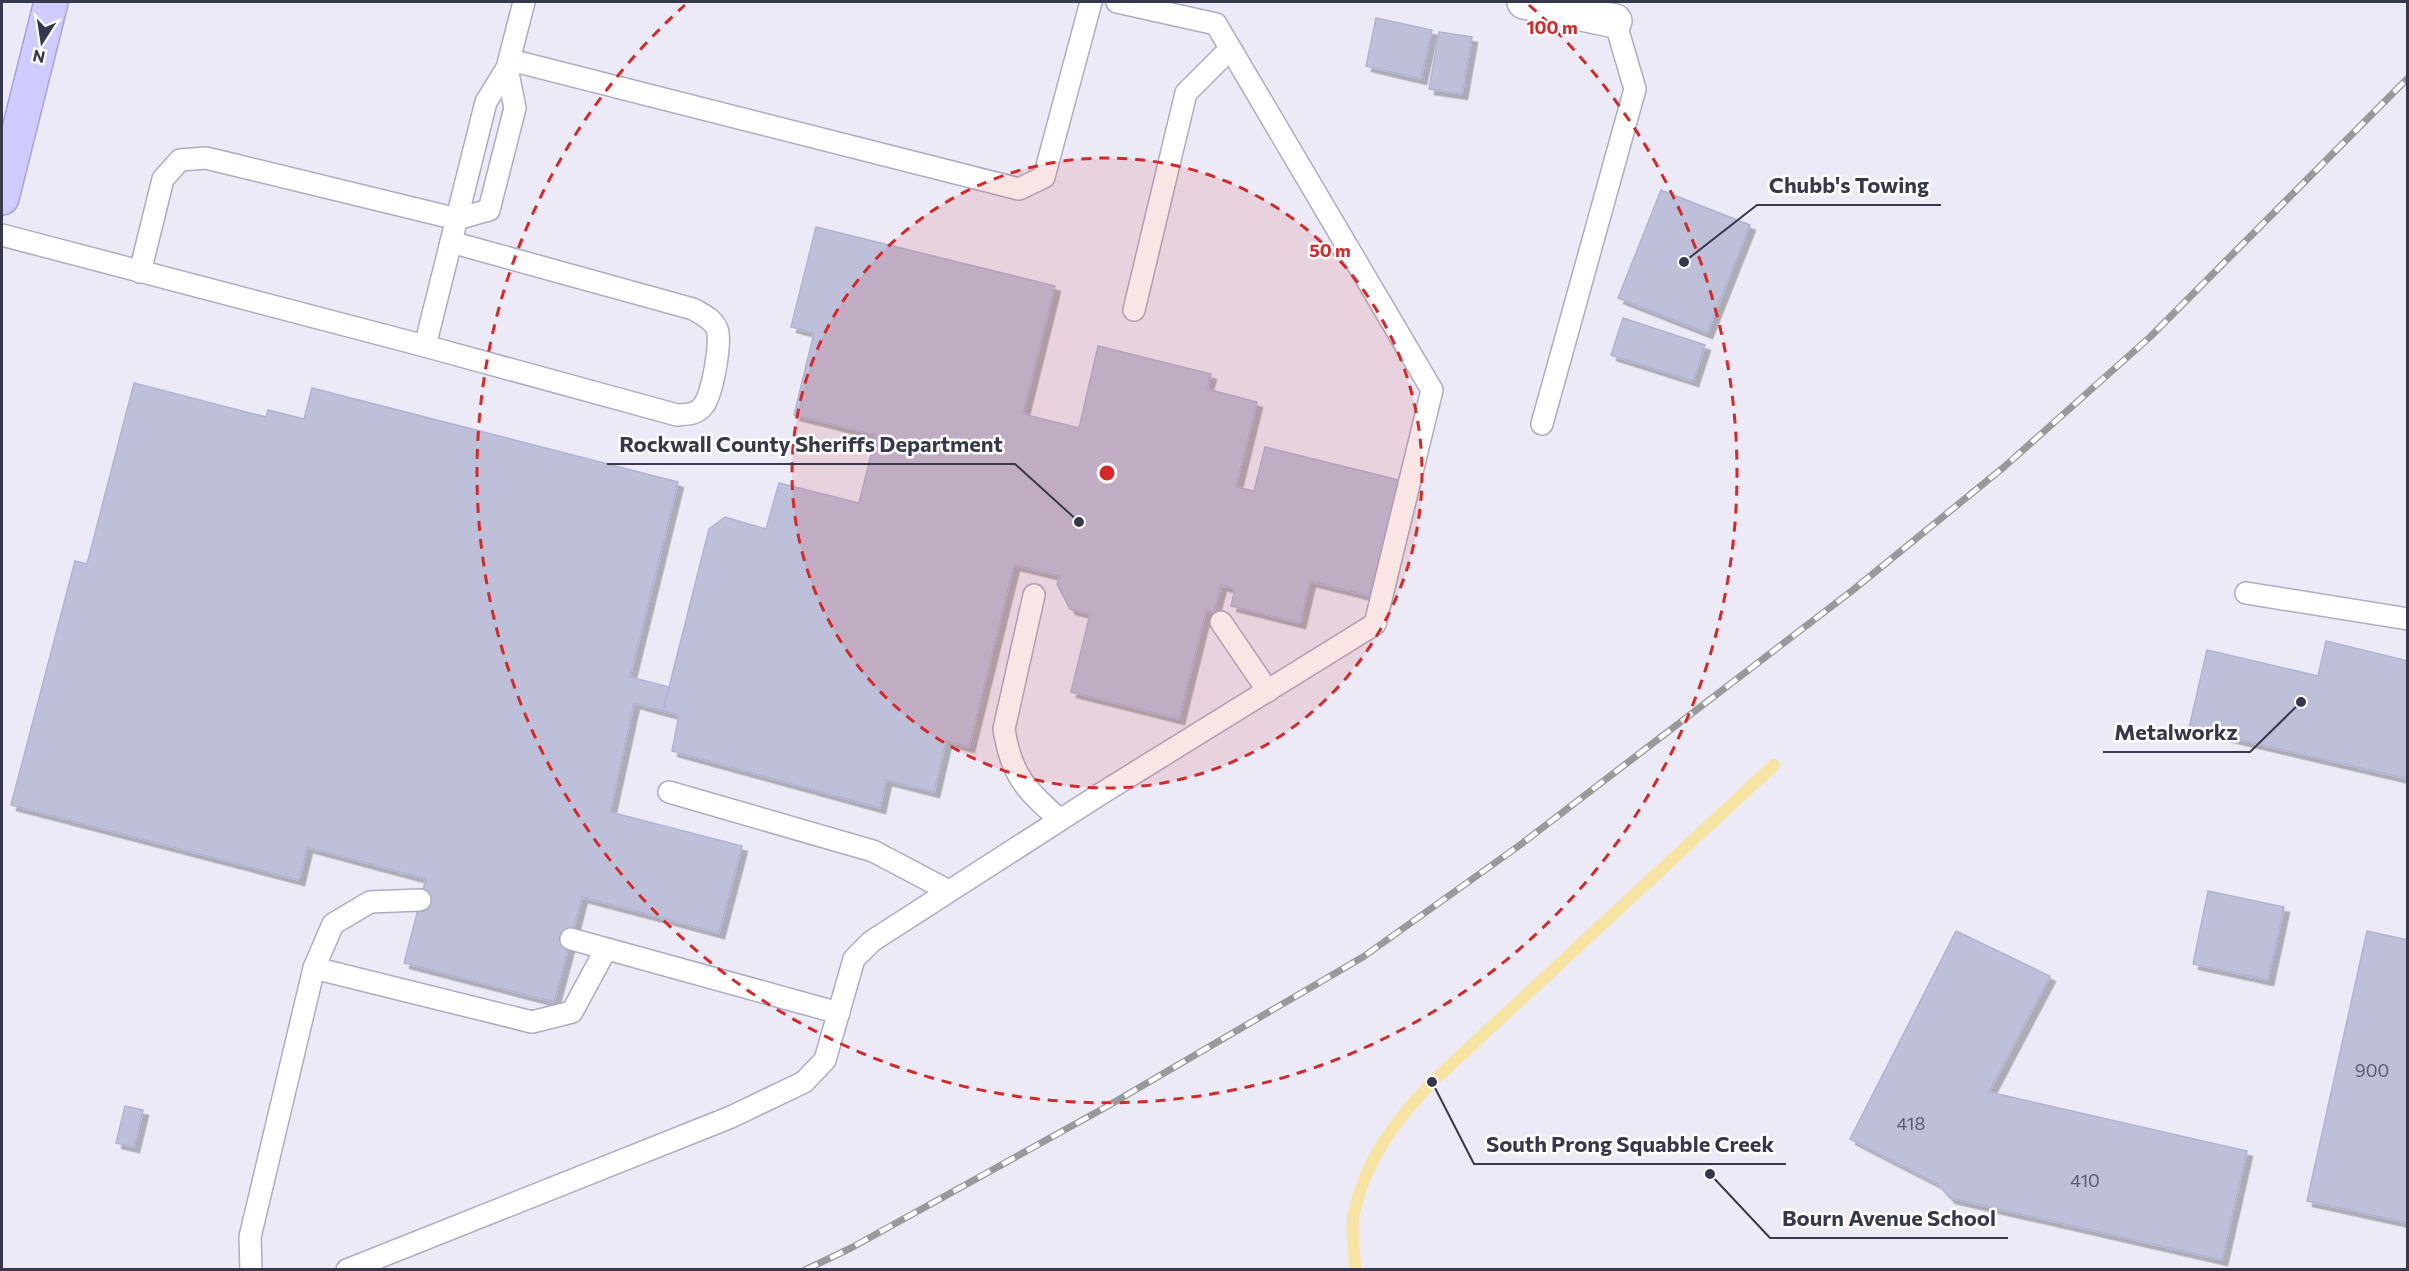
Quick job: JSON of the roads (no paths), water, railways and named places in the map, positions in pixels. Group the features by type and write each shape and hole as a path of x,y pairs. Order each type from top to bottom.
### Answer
{"street":[{"path":"2,198 9,134 51,2"},
{"path":"1524,2 1615,21"}],"lane":[{"path":"425,346 486,102 509,64 524,2"},
{"path":"509,64 1019,189 1044,177 1091,2"},
{"path":"347,1269 731,1117 804,1082 825,1060 854,959 872,940 1375,624 1432,390 1216,24 1117,2"},
{"path":"1542,423 1635,89 1615,21"},
{"path":"1134,310 1186,93 1230,49"},
{"path":"140,272 163,179 180,160 207,158 457,219 489,210 515,108 509,64"},
{"path":"2,235 677,415 694,414 704,405 720,344 717,328 709,318 693,309 451,242"},
{"path":"2246,593 2408,619"},
{"path":"1034,595 1004,729 1007,751 1016,773 1032,795 1060,820"},
{"path":"1221,622 1268,691"},
{"path":"669,792 873,851 949,891"},
{"path":"251,1269 250,1237 314,968 333,924 370,902 420,900"},
{"path":"572,939 838,1013"},
{"path":"314,968 532,1022 572,1012 606,949"}],"waterway":[{"path":"1355,1270 1352,1227 1359,1193 1383,1142 1405,1112 1432,1082 1774,765"}],"railway":[{"path":"805,1270 851,1248 1106,1107 1363,957 1520,845 1853,590 2004,467 2150,337 2408,78"}],"place":[{"name":"Chubb's Towing","path":"1684,262"},
{"name":"Rockwall County Sheriffs Department","path":"1079,522"},
{"name":"Metalworkz","path":"2301,702"},
{"name":"South Prong Squabble Creek","path":"1432,1082"},
{"name":"Bourn Avenue School","path":"1710,1174"}]}
